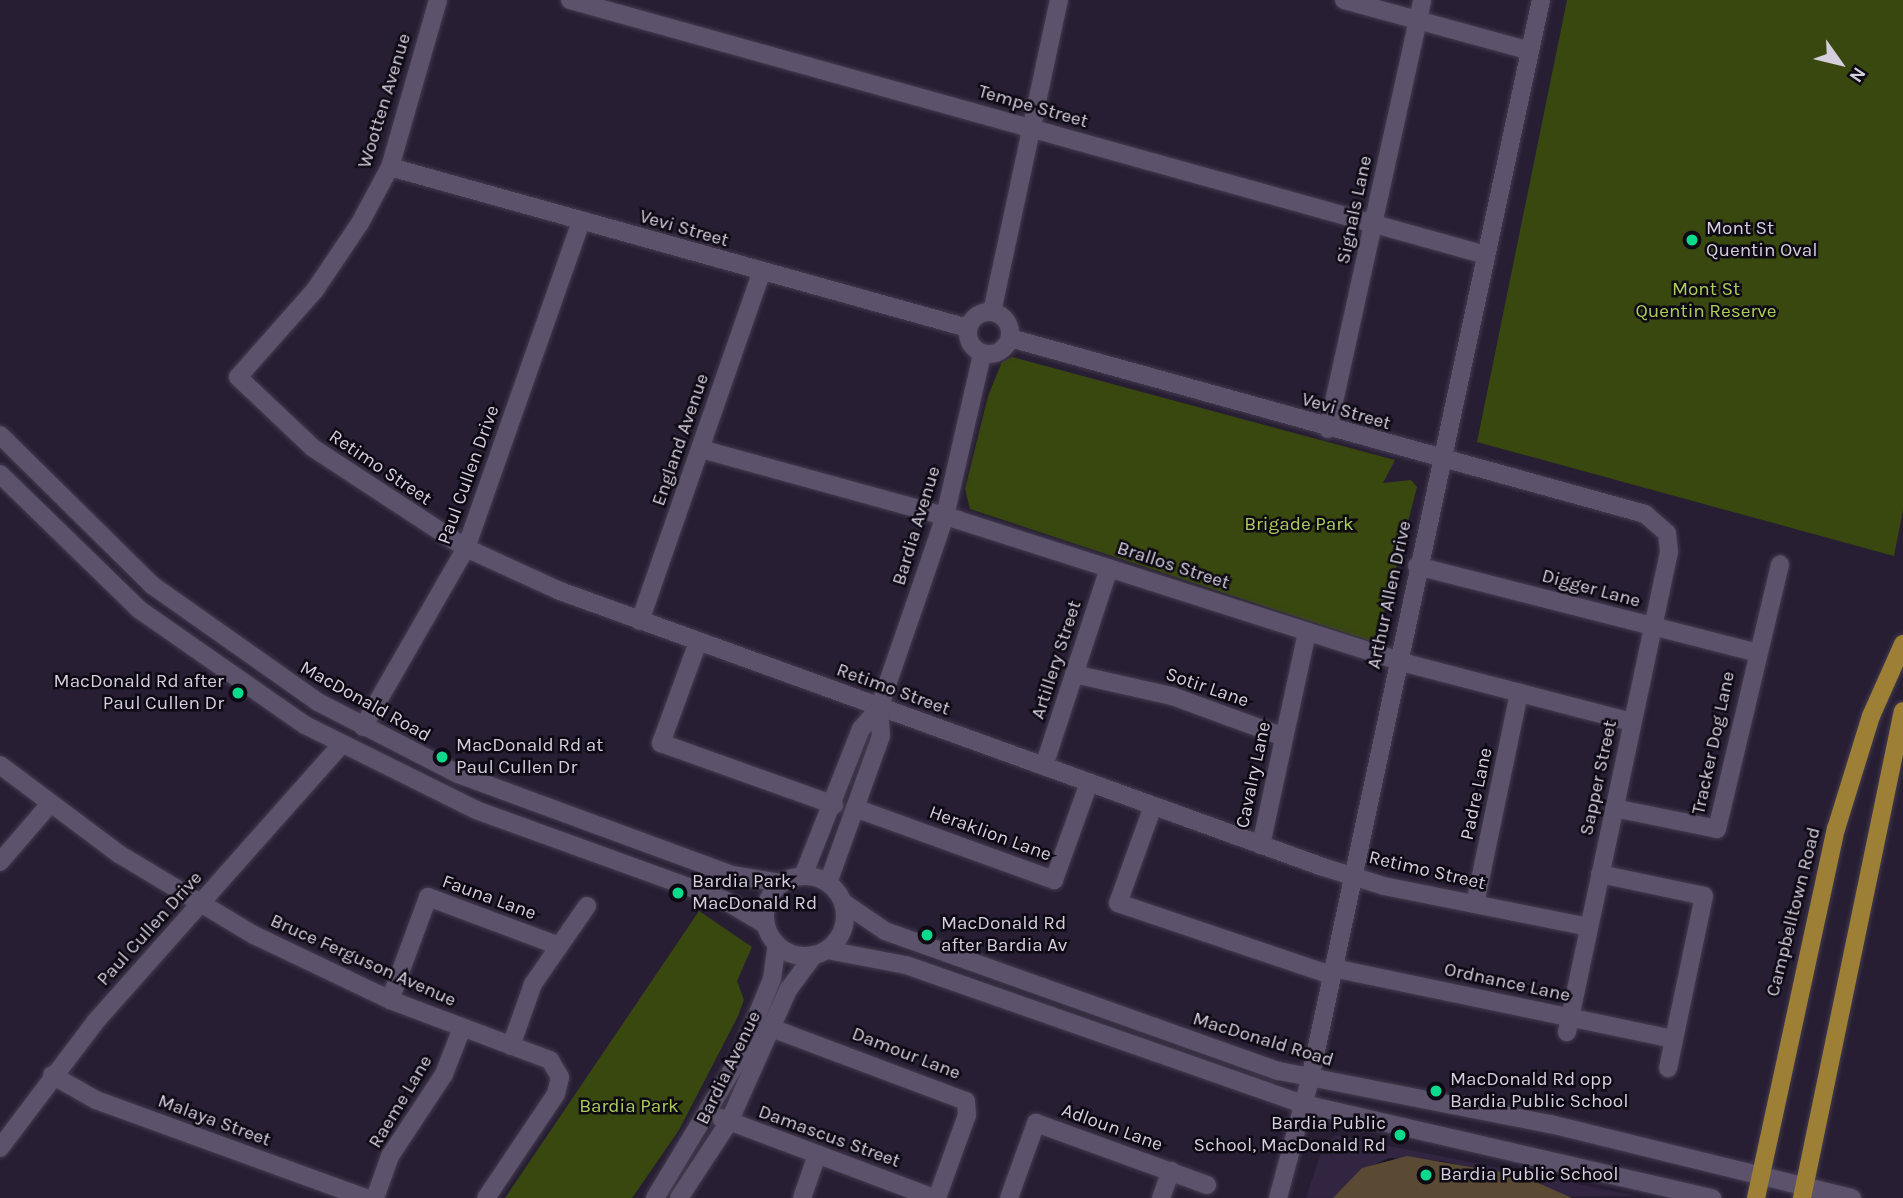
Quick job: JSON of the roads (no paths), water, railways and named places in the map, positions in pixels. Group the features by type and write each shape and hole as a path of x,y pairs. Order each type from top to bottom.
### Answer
{"main road":[{"name":"Campbelltown Road","path":"1756,1198 1836,830 1871,716 1903,644"},
{"path":"1803,1192 1903,711"}],"street":[{"name":"Wootten Avenue","path":"238,377 337,260 390,167 438,0"},
{"name":"Tempe Street","path":"570,0 1486,255"},
{"path":"992,312 1059,0"},
{"path":"1345,0 1530,51"},
{"name":"Signals Lane","path":"1328,429 1422,0"},
{"name":"Arthur Allen Drive","path":"1278,1198 1310,1079 1417,566 1541,0"},
{"name":"Vevi Street","path":"390,167 968,328"},
{"name":"Paul Cullen Drive","path":"363,727 466,548 581,222"},
{"name":"England Avenue","path":"640,621 761,272"},
{"path":"992,312 1008,324 1010,338 996,354 982,354 968,341 968,328 979,314 992,312"},
{"name":"Vevi Street","path":"1010,338 1328,429 1645,514 1667,533"},
{"name":"Bardia Avenue","path":"828,883 881,736 880,708 945,516 982,354"},
{"name":"Retimo Street","path":"238,377 313,448 466,548 640,621 1351,876 1589,927"},
{"name":"MacDonald Road","path":"0,435 152,584 222,639 363,727 555,812 732,875 782,883"},
{"name":"Brallos Street","path":"701,449 945,516 1397,660 1632,722"},
{"path":"0,474 141,610 211,664 341,746 476,810 723,900 766,925 777,945 906,965 1304,1104 1712,1198"},
{"name":"Sapper Street","path":"1569,1025 1653,626 1667,533"},
{"name":"Tracker Dog Lane","path":"1614,808 1717,829 1755,652 1780,564"},
{"name":"Digger Lane","path":"1417,566 1755,652"},
{"name":"Artillery Street","path":"1044,766 1109,568"},
{"name":"Cavalry Lane","path":"1261,845 1307,632"},
{"path":"698,642 661,743 834,805"},
{"name":"Sotir Lane","path":"1074,674 1172,696 1284,737"},
{"name":"Padre Lane","path":"1475,904 1519,693"},
{"name":"Bardia Avenue","path":"803,876 834,805 861,729 880,708"},
{"name":"Paul Cullen Drive","path":"0,1148 52,1075 341,746"},
{"name":"Bruce Ferguson Avenue","path":"0,765 49,805 199,905 390,1000 550,1060 560,1085 486,1198"},
{"name":"Heraklion Lane","path":"855,807 1054,880 1089,783"},
{"path":"0,862 49,805"},
{"name":"Ordnance Lane","path":"1153,806 1118,903 1332,972 1569,1025 1674,1039"},
{"path":"1600,874 1704,896 1668,1068"},
{"path":"766,925 768,902 782,883 803,876 828,883 844,903 843,929 820,952"},
{"name":"Fauna Lane","path":"390,1000 428,897 559,946"},
{"name":"MacDonald Road","path":"844,903 885,931 1310,1079 1510,1115 1760,1177 1803,1192 1852,1198"},
{"path":"511,1046 533,984 587,906"},
{"name":"Bardia Avenue","path":"655,1198 711,1112 763,1003 777,945"},
{"name":"Bardia Avenue","path":"679,1198 729,1122 774,1029 788,990 820,952"},
{"name":"Raeme Lane","path":"375,1198 390,1156 444,1073 462,1028"},
{"name":"Damour Lane","path":"774,1029 966,1101 936,1198"},
{"name":"Malaya Street","path":"52,1075 96,1100 353,1196"},
{"name":"Damascus Street","path":"711,1112 729,1122 936,1198"},
{"name":"Adloun Lane","path":"1009,1198 1036,1123 1207,1185"},
{"path":"802,1198 817,1155"},
{"name":"Adloun Lane","path":"1161,1198 1171,1171"}],"place":[{"name":"Mont St Quentin Oval","path":"1692,240"},
{"name":"MacDonald Rd after Paul Cullen Dr","path":"238,693"},
{"name":"MacDonald Rd at Paul Cullen Dr","path":"442,757"},
{"name":"Bardia Park, MacDonald Rd","path":"678,893"},
{"name":"MacDonald Rd after Bardia Av","path":"927,935"},
{"name":"MacDonald Rd opp Bardia Public School","path":"1436,1091"},
{"name":"Bardia Public School, MacDonald Rd","path":"1400,1135"},
{"name":"Bardia Public School","path":"1426,1175"}],"park label":[{"name":"Mont St Quentin Reserve","path":"1706,301"},
{"name":"Brigade Park","path":"1299,525"},
{"name":"Bardia Park","path":"629,1107"}]}
